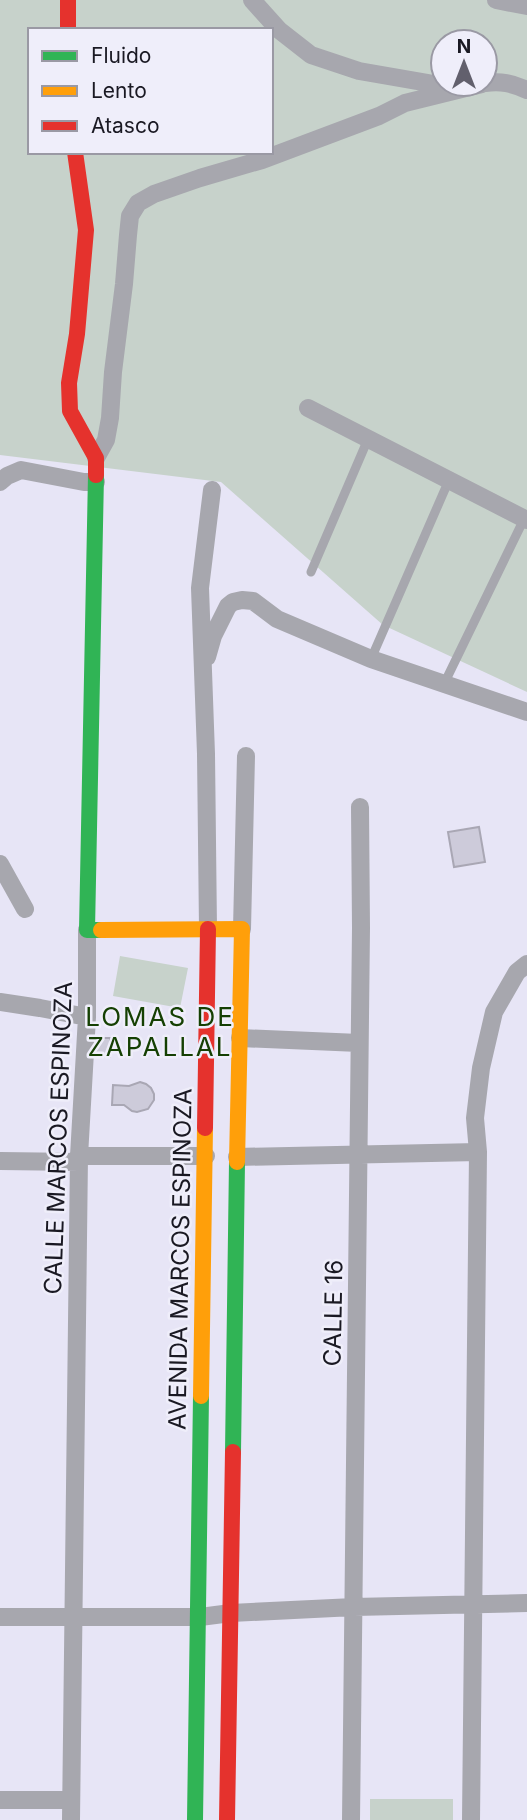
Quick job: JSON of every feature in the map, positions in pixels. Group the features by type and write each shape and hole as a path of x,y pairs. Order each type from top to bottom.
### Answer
{"street":[{"path":"68,0 68,28"},
{"path":"252,0 279,30 311,55 359,71 429,83"},
{"path":"496,0 527,6"},
{"path":"499,82 512,82 527,90"},
{"path":"96,458 106,440 110,418 130,216 138,203 154,194 262,160 379,116 405,103 429,97"},
{"path":"75,154 86,230 77,334 69,383 70,411 96,458"},
{"path":"308,408 525,519"},
{"name":"CALLE MARCOS ESPINOZA","path":"71,1820 79,1159 87,1017 96,458"},
{"path":"0,482 7,475 21,470 96,482"},
{"name":"AVENIDA MARCOS ESPINOZA","path":"195,1820 208,929 200,588 212,490"},
{"path":"203,671 223,612 233,602 253,601 277,619 372,659 444,685 525,708"},
{"path":"227,1820 246,756"},
{"name":"CALLE 16","path":"351,1820 360,807"},
{"path":"0,864 25,909"},
{"path":"87,930 242,929"},
{"path":"471,1820 478,1152 475,1118 481,1068 494,1012 517,972 527,964"},
{"path":"0,1002 87,1017"},
{"path":"240,1038 359,1043"},
{"path":"237,1157 478,1152"},
{"path":"0,1161 206,1156"},
{"path":"0,1617 200,1617 231,1612 527,1603"},
{"path":"0,1800 71,1800"}],"lane":[{"path":"311,572 369,439"},
{"path":"372,659 449,480"},
{"path":"444,685 525,519"}],"shaded area":[{"path":"0,0 527,0 527,692 383,625 221,482 0,455"},
{"path":"120,956 188,968 180,1008 113,996"},
{"path":"370,1799 453,1799 453,1820 370,1820"}],"building":[{"path":"479,827 485,862 454,867 448,832"},
{"path":"97,1038 110,1038 110,1057 96,1057"},
{"path":"140,1082 151,1088 154,1094 154,1100 148,1109 137,1112 124,1105 112,1105 113,1085 129,1086"}],"traffic: fast":[{"path":"96,475 87,930 101,930"},
{"path":"233,1452 237,1162"},
{"path":"195,1820 201,1396"}],"traffic: slow":[{"path":"101,930 242,929 237,1162"},
{"path":"201,1396 205,1128"}],"traffic: jam":[{"path":"68,0 68,28"},
{"path":"75,154 86,230 77,334 69,383 70,411 96,458 96,475"},
{"path":"205,1128 208,929"},
{"path":"227,1820 233,1452"}],"district":[{"name":"LOMAS DE ZAPALLAL","path":"160,1031"}]}
